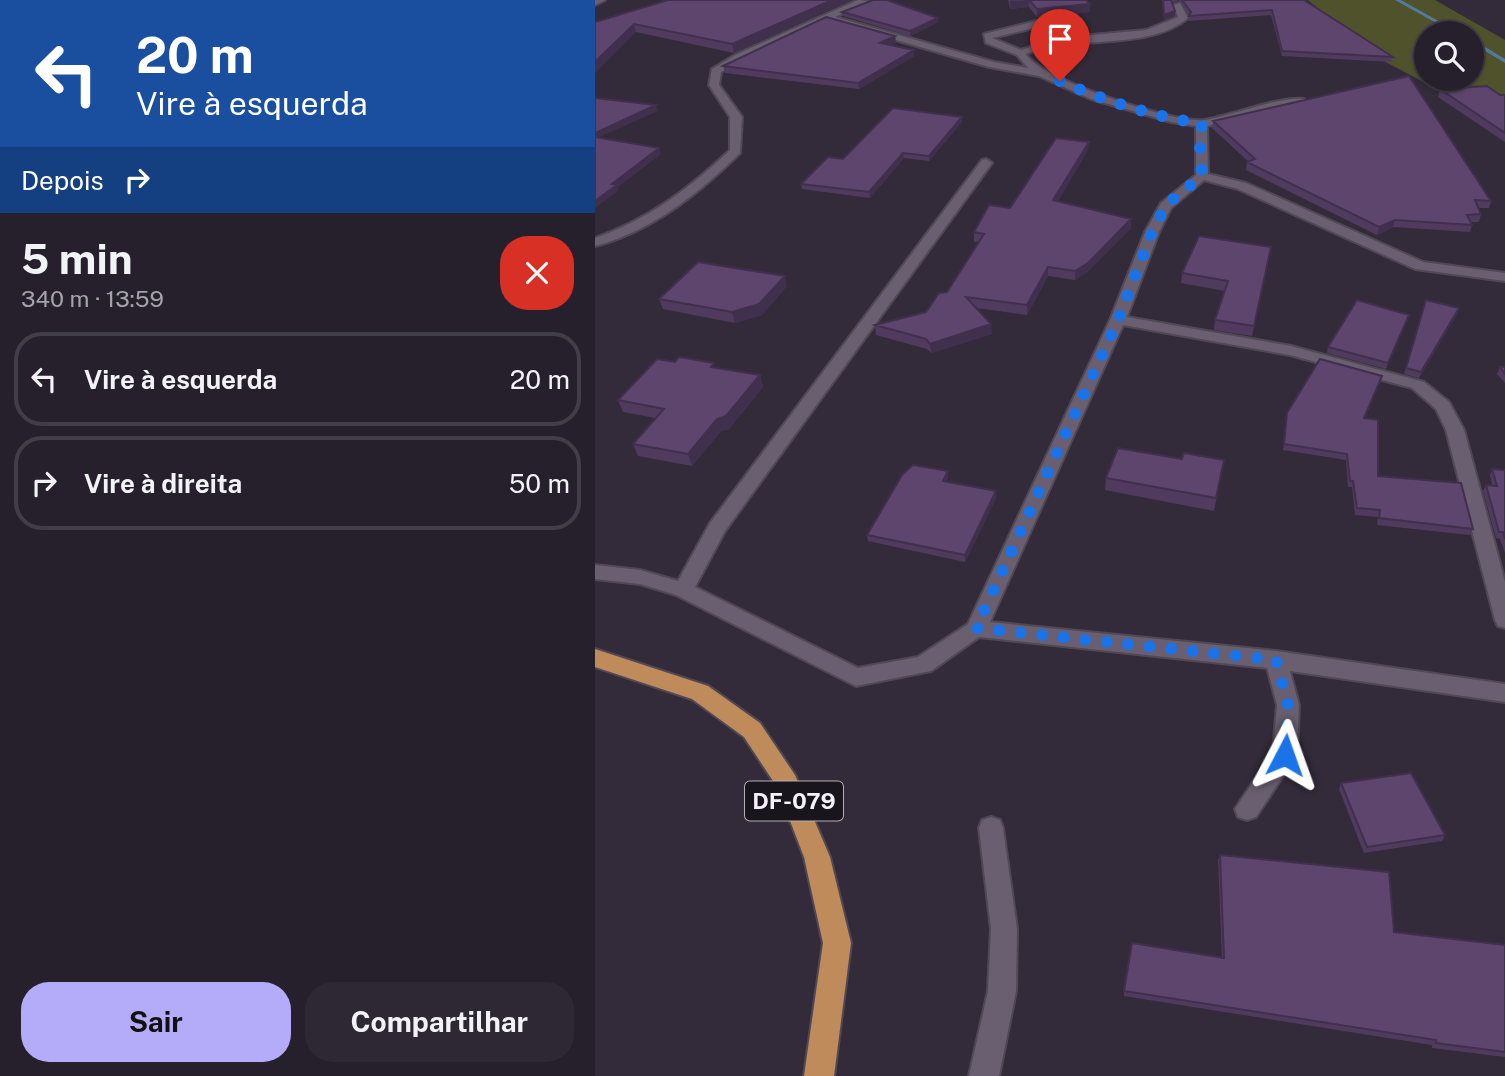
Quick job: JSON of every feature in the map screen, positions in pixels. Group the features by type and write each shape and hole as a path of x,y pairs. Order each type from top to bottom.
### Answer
{"main road":[{"name":"DF-079","path":"595,658 700,692 752,730 787,782 817,857 837,943 822,1063"},
{"path":"803,1076 822,1063"}],"street":[{"path":"595,2 601,0"},
{"path":"595,242 658,215 704,182 736,151 736,117 714,85 716,71 741,56 866,1 862,0"},
{"path":"1021,53 1030,48 1051,44 1135,34 1174,25 1183,18 1177,5"},
{"path":"826,17 993,65 1042,73"},
{"path":"1049,19 1039,24 987,36 989,41 1021,53 1024,60 1042,73 1095,97 1175,120 1202,124 1310,99"},
{"path":"1202,124 1202,176"},
{"path":"683,590 717,528 986,163"},
{"path":"1202,176 1242,186 1420,266 1505,277"},
{"path":"595,572 640,577 683,590 856,677 923,665 976,628 1118,320 1152,232 1166,205 1202,176"},
{"path":"1118,320 1290,351 1418,385 1443,406 1455,430 1505,620"},
{"path":"976,628 1276,660 1505,693"},
{"path":"1247,809 1285,755 1288,705 1276,660"},
{"path":"984,1076 1002,991 1004,929 992,828"}],"green space":[{"path":"1308,0 1435,0 1472,21 1414,21 1414,77 1380,59"},
{"path":"1484,28 1505,40 1505,125 1441,91 1484,91"}],"building":[{"path":"668,0 832,0 732,44 634,24 595,62 595,22"},
{"path":"873,0 887,0 938,18 910,31 842,12"},
{"path":"1029,0 1086,0 1090,4 1037,9"},
{"path":"1163,0 1171,0 1175,11 1164,15"},
{"path":"1182,0 1304,0 1393,57 1282,51 1272,10 1189,16 1191,12"},
{"path":"826,17 895,36 880,43 914,50 858,83 723,66"},
{"path":"1409,76 1414,84 1414,91 1419,91 1491,201 1475,200 1481,214 1467,215 1472,225 1395,220 1379,227 1247,162 1255,159 1213,121"},
{"path":"1484,86 1505,95 1505,133 1443,91 1484,91"},
{"path":"595,98 656,105 595,133"},
{"path":"893,108 962,117 929,156 903,153 869,192 801,184 828,157 843,159"},
{"path":"595,137 659,148 612,184 617,185 595,201"},
{"path":"1056,138 1089,142 1053,200 1131,219 1088,263 1075,271 1048,267 1027,305 966,297 991,324 930,344 926,339 875,325 926,312 939,293 947,292 984,234 974,232 989,205 1010,208"},
{"path":"1199,236 1271,247 1254,326 1215,320 1228,281 1182,273"},
{"path":"698,262 785,276 759,304 732,312 659,299"},
{"path":"1357,300 1409,315 1388,363 1328,347"},
{"path":"1426,300 1459,308 1421,372 1406,368"},
{"path":"679,357 714,363 711,367 760,375 726,416 717,419 688,454 633,444 664,409 618,400 657,359 675,362"},
{"path":"1320,359 1382,376 1364,418 1378,420 1378,476 1461,483 1473,529 1379,518 1380,510 1357,508 1347,454 1284,444 1287,413"},
{"path":"1118,448 1182,459 1184,453 1224,460 1216,498 1106,478"},
{"path":"913,465 948,471 943,481 996,491 965,555 867,535 902,475"},
{"path":"1492,469 1505,470 1505,539 1503,532 1499,532 1486,485 1497,486"},
{"path":"1411,773 1445,835 1367,847 1341,783"},
{"path":"1220,855 1389,872 1394,932 1505,945 1505,1052 1124,991 1132,943 1224,958"}],"waterway":[{"path":"1397,0 1435,21"},
{"path":"1484,48 1505,61"}],"route":[{"path":"1060,81 1095,97 1175,120 1202,124 1202,176 1194,186 1166,205 1152,232 1118,320 976,628 1276,660 1288,705 1285,755"}]}
